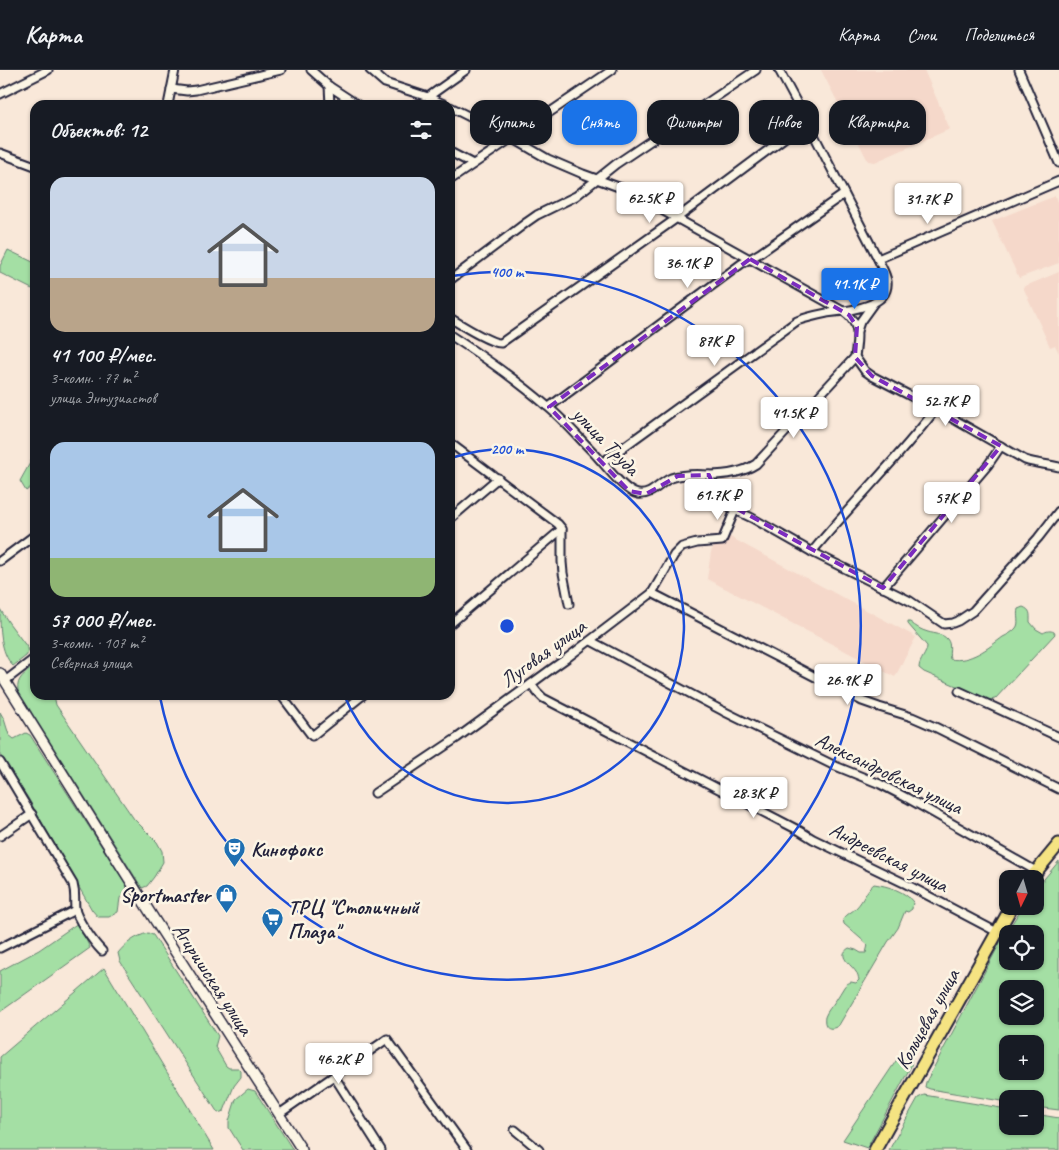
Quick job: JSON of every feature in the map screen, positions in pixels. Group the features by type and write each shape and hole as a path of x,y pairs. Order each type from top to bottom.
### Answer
{"highway":[{"path":"1037,870 1059,844"},
{"name":"Кольцевая улица","path":"875,1150 1007,915"}],"street":[{"path":"0,94 48,70"},
{"path":"169,100 175,70"},
{"path":"171,89 196,90 281,70"},
{"path":"311,70 329,86 350,100"},
{"path":"370,70 385,82 435,100"},
{"path":"428,97 466,70"},
{"path":"552,111 612,70"},
{"path":"455,276 527,222 576,196 616,164 756,70"},
{"path":"779,70 795,100"},
{"path":"1019,70 1059,163"},
{"path":"329,86 330,100"},
{"path":"455,110 470,117"},
{"path":"455,177 502,145"},
{"path":"524,145 548,159 596,180 624,189 843,311 855,323 857,332"},
{"path":"455,321 497,344 505,341 677,218 775,145"},
{"path":"819,145 878,259 887,282 885,291 860,322 857,332 855,357 756,464 750,468 730,474 709,475 719,499 735,510 812,552 910,601 944,624 958,621 973,611 1038,538 1059,511"},
{"path":"0,153 30,164"},
{"path":"455,155 473,164"},
{"path":"878,259 1059,181"},
{"path":"549,408 740,264 844,194"},
{"path":"603,462 797,321 811,316 863,307 877,300"},
{"name":"улица Труда","path":"455,338 485,358 549,408 629,491 646,494 669,479 678,476 709,475"},
{"path":"855,357 865,371 872,376 936,409 1025,460 1032,463 1059,467"},
{"path":"812,552 832,526 920,430 936,409"},
{"path":"883,588 988,465 1000,446"},
{"path":"455,447 550,516 562,529 563,573 568,604"},
{"path":"455,515 498,478"},
{"name":"Луговая улица","path":"375,793 457,738 590,641 652,593 674,555 682,547 697,543 722,541 735,510"},
{"path":"455,620 562,529"},
{"path":"0,561 30,539"},
{"path":"652,593 862,701 928,724 1059,789"},
{"name":"Александровская улица","path":"590,641 723,711 833,765 880,784 907,798 1025,870"},
{"path":"3,677 30,661"},
{"name":"Агиришская улица","path":"3,677 302,1150"},
{"name":"Андреевская улица","path":"531,684 543,698 997,932"},
{"path":"959,691 1059,737"},
{"path":"286,700 312,736 357,700"},
{"path":"0,762 73,884 76,894 75,910 92,940 102,951"},
{"path":"0,836 32,814"},
{"path":"0,948 75,910"},
{"path":"279,1114 387,1039 467,1150"},
{"path":"334,1076 381,1150"},
{"path":"515,1130 538,1150"}],"highlighted area":[{"path":"750,259 849,315 857,327 855,357 872,376 1001,446 883,588 719,499 709,475 678,476 646,494 629,491 549,407"}],"shaded area":[{"path":"821,70 924,70 950,129 926,140 926,100 836,100"},
{"path":"860,145 914,145 875,162 868,161"},
{"path":"1055,196 1059,207 1059,263 1019,278 992,221"},
{"path":"1059,272 1059,353 1055,345 1050,347 1023,287"},
{"path":"721,532 916,637 895,677 707,579 711,552"}],"green space":[{"path":"8,250 30,261 30,288 0,273 0,266"},
{"path":"30,463 30,488 26,491 20,481"},
{"path":"1023,607 1029,611 1030,622 1036,629 1043,633 1050,631 1055,634 995,699 989,700 924,672 919,668 927,646 908,622 923,630 945,637 949,644 950,659 965,659 978,654 1013,631 1018,624 1018,609"},
{"path":"0,609 27,647 28,653 26,656 13,666 3,647"},
{"path":"30,669 30,700 55,700 56,705 134,819 157,842 162,851 163,862 147,886 142,888 18,691 18,683"},
{"path":"0,712 9,735 14,739 26,733 30,735 127,886 120,898 118,912 109,917 98,917 92,910 28,798 0,755"},
{"path":"1059,861 1059,1110 1044,1108 1044,1090 999,1090 999,1101 925,1087 999,945 999,970 1044,970 1044,925 1011,925 1017,915 1044,915 1044,879"},
{"path":"874,884 906,895 913,902 912,909 908,912 905,911 898,928 839,1025 829,1028 825,1024 825,1017 828,1011 846,985 851,982 856,983 859,980 857,974 844,957 845,951 849,948 866,953 868,945 844,924 843,919 859,905"},
{"path":"78,923 90,948 0,1012 0,971 39,950"},
{"path":"148,933 153,935 218,1036 215,1047 226,1066 238,1068 241,1071 241,1077 234,1086 224,1111 218,1113 120,961 118,953 124,946 135,938"},
{"path":"104,968 214,1150 0,1150 0,1057"},
{"path":"905,1052 911,1058 911,1066 867,1148 843,1140 900,1055"},
{"path":"248,1089 255,1091 293,1150 243,1150 229,1128 229,1121 236,1099"},
{"path":"924,1095 999,1108 999,1135 1044,1135 1044,1116 1059,1118 1059,1150 889,1150 918,1098"}],"place":[{"name":"Кинофокс","path":"235,868"},
{"name":"Sportmaster","path":"226,914"},
{"name":"ТРЦ \"Столичный Плаза\"","path":"272,938"}]}
